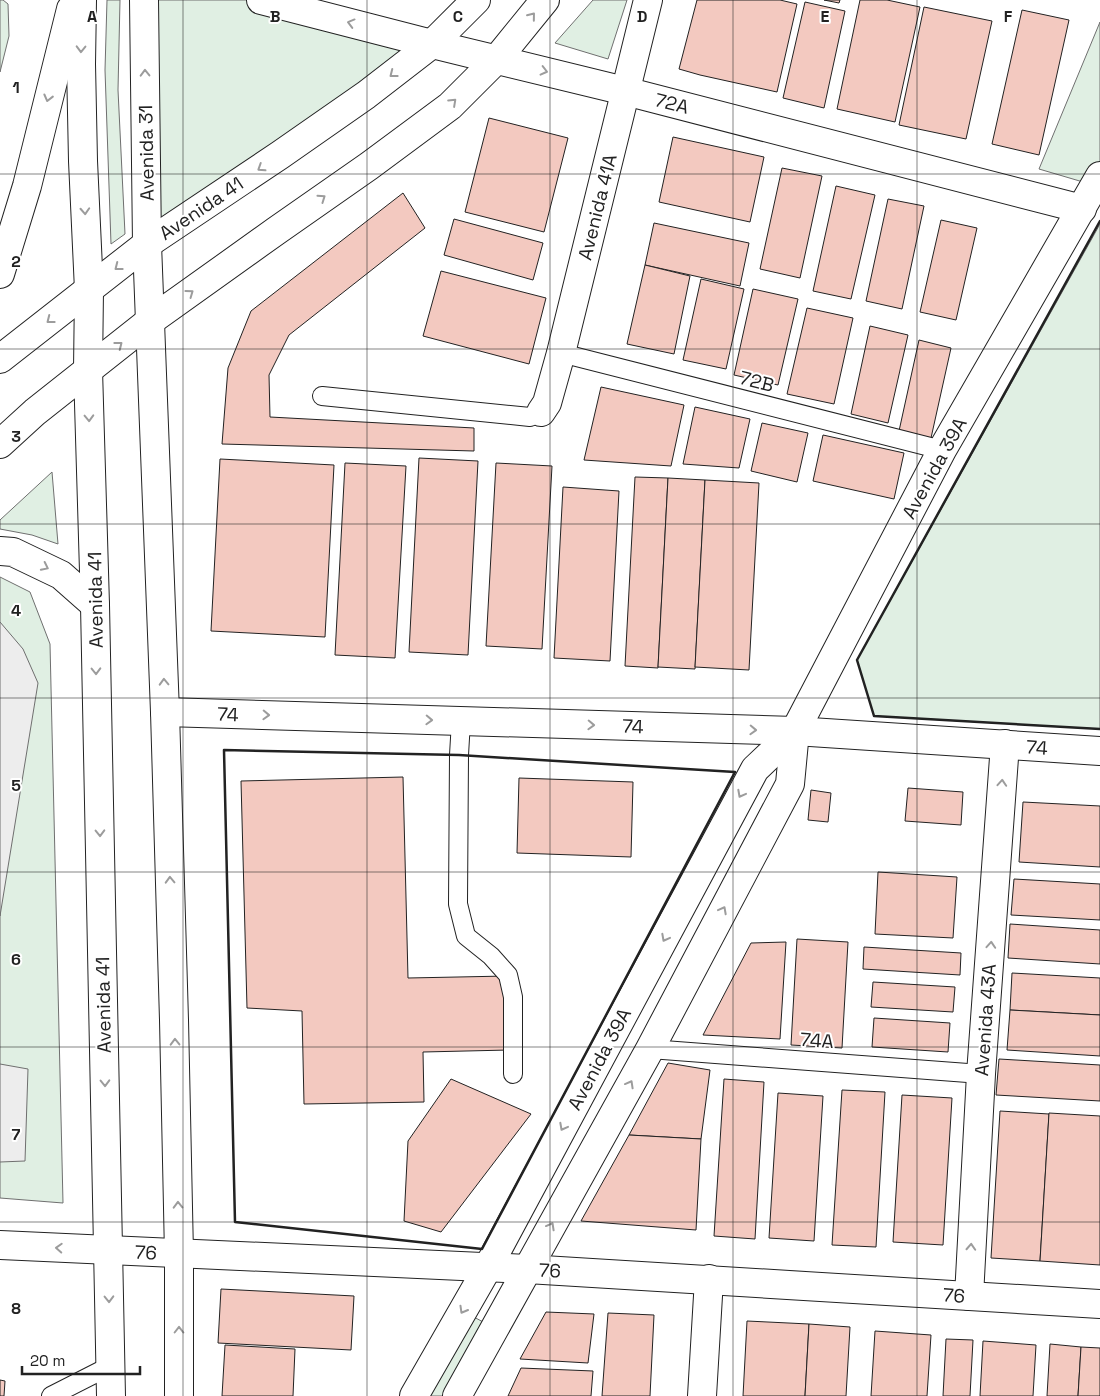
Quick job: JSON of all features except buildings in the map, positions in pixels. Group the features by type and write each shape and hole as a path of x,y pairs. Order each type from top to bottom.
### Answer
{"street":[{"path":"0,274 27,186 73,0"},
{"path":"0,360 89,290 83,161 82,0"},
{"name":"Avenida 31","path":"144,0 147,244 150,321"},
{"name":"72A","path":"261,0 625,91 1082,209"},
{"name":"Avenida 41","path":"111,1396 95,605 88,370 89,290 147,244 343,112 432,44 476,0"},
{"path":"0,444 35,412 150,321 450,106 497,59 545,0"},
{"name":"Avenida 41A","path":"541,412 547,403 561,352 648,0"},
{"name":"Avenida 39A","path":"414,1396 488,1267 755,768 794,731 942,450 1100,176"},
{"path":"150,321 165,712 174,1020 179,1254 178,1396"},
{"path":"0,551 13,552 61,575 95,605"},
{"name":"74","path":"165,712 794,731 1100,751"},
{"name":"Avenida 39A","path":"457,1396 650,1048 790,784 794,731"},
{"name":"Avenida 43A","path":"968,1296 981,1074 1005,744"},
{"name":"76","path":"0,1245 527,1269 1100,1304"},
{"path":"702,1396 709,1279"}],"lane":[{"name":"72B","path":"561,352 942,450"},
{"path":"322,396 530,417 541,412"},
{"path":"462,721 459,755 458,904 466,936 491,956 508,975 513,997 513,1074"},
{"name":"74A","path":"650,1048 981,1074"},
{"path":"51,1396 110,1366"}],"green space":[{"path":"0,0 8,4 9,36 0,72"},
{"path":"107,0 120,0 118,90 125,234 111,244 105,70"},
{"path":"144,0 261,0 432,44 147,244"},
{"path":"593,0 627,0 608,59 555,43"},
{"path":"1100,22 1100,187 1039,169"},
{"path":"1100,224 1100,729 874,716 857,660"},
{"path":"52,472 58,544 32,535 0,529 0,520"},
{"path":"0,577 30,592 50,644 63,1203 0,1198"},
{"path":"470,1315 487,1324 447,1396 424,1396"}],"shaded area":[{"path":"0,622 23,649 38,683 0,916"},
{"path":"0,1064 28,1069 25,1161 0,1162"}],"wall":[{"path":"1100,221 857,660 874,716 1100,729"},
{"path":"224,750 459,755 735,772 482,1249 235,1222 224,750"}]}
